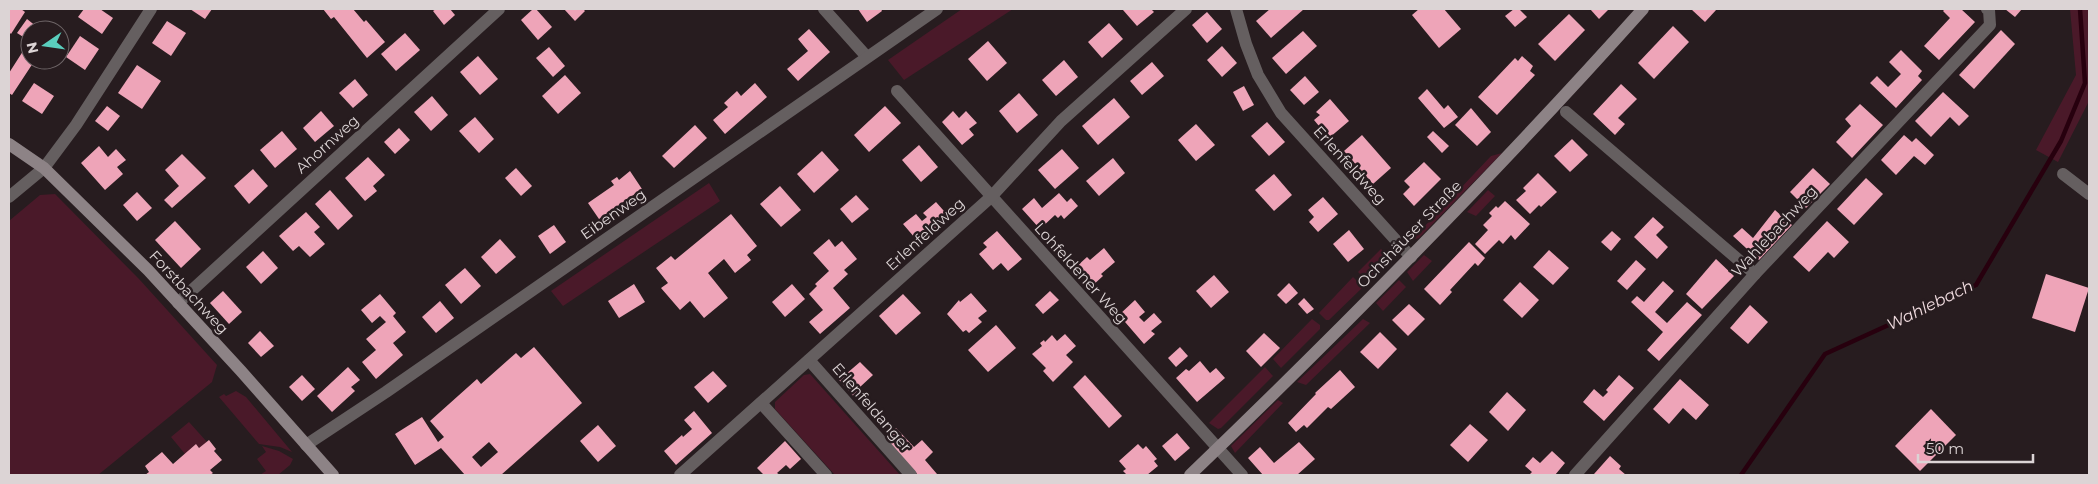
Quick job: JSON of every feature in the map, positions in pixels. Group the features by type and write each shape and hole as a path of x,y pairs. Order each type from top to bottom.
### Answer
{"main road":[{"name":"Ochshäuser Straße","path":"1190,475 1410,257 1556,107 1643,9"},
{"name":"Forstbachweg","path":"9,144 44,168 148,270 332,475"}],"street":[{"path":"9,197 44,168 76,125 151,9"},
{"name":"Ahornweg","path":"178,303 499,9"},
{"path":"824,9 867,57"},
{"name":"Eibenweg","path":"306,445 394,387 938,9"},
{"name":"Erlenfeldweg","path":"680,475 990,196 1061,121 1186,9"},
{"name":"Erlenfeldweg","path":"1236,9 1246,44 1258,75 1281,112 1410,257"},
{"name":"Wahlebachweg","path":"1575,475 1755,274 1990,25 1989,10 1987,9"},
{"name":"Lohfeldener Weg","path":"897,91 1242,475"},
{"path":"1566,112 1755,274"},
{"path":"2063,174 2089,194"},
{"name":"Erlenfeldanger","path":"809,360 911,475"},
{"path":"761,403 826,475"}],"shaded area":[{"path":"962,9 1013,9 904,80 888,60"},
{"path":"2070,9 2089,9 2089,101 2058,162 2036,150 2076,75"},
{"path":"1502,153 1419,238 1413,240 1412,235 1423,228 1491,156"},
{"path":"709,183 720,201 563,306 551,291"},
{"path":"1488,190 1495,196 1476,216 1467,212"},
{"path":"55,194 139,279 217,365 212,382 98,475 9,475 9,221 40,195"},
{"path":"1381,249 1389,257 1368,282 1358,272"},
{"path":"1424,255 1432,261 1413,281 1407,272"},
{"path":"1353,277 1363,287 1329,320 1326,320 1319,313"},
{"path":"1399,280 1406,287 1383,311 1376,303"},
{"path":"1312,319 1320,325 1320,329 1281,368 1273,359"},
{"path":"1363,319 1370,323 1306,385 1297,382"},
{"path":"1265,367 1273,376 1221,428 1218,429 1209,423"},
{"path":"810,374 900,475 835,475 775,409 775,402 804,375"},
{"path":"236,391 246,397 292,452 280,447 259,444 219,397"},
{"path":"1278,400 1283,403 1235,453 1231,446"},
{"path":"189,422 207,442 199,448 196,444 185,454 171,437"},
{"path":"262,446 279,451 293,459 290,465 278,475 260,475 266,471 257,459 266,452"}],"building":[{"path":"9,9 21,9 25,12 11,34 9,32"},
{"path":"84,9 100,9 113,18 102,34 78,17"},
{"path":"190,9 212,9 205,19"},
{"path":"323,9 353,9 364,22 366,20 385,42 367,58 334,17 331,19"},
{"path":"436,9 450,9 455,15 444,25 433,11"},
{"path":"533,9 536,9 552,27 538,40 521,20"},
{"path":"564,9 583,9 585,11 575,21"},
{"path":"858,9 881,9 882,11 867,22"},
{"path":"1151,9 1154,12 1137,26 1123,10"},
{"path":"1270,9 1304,9 1271,38 1256,21"},
{"path":"1419,9 1444,9 1461,29 1439,48 1412,15"},
{"path":"1514,9 1519,9 1527,17 1515,27 1505,16"},
{"path":"1590,9 1609,9 1599,19"},
{"path":"1691,9 1717,9 1705,22"},
{"path":"1945,9 1961,9 1975,22 1939,60 1924,46 1950,18 1943,11"},
{"path":"2005,9 2022,9 2015,17"},
{"path":"1207,12 1222,29 1207,43 1192,25"},
{"path":"1569,14 1585,30 1555,61 1538,44"},
{"path":"167,21 186,33 171,56 152,43"},
{"path":"1109,23 1123,39 1102,58 1088,42"},
{"path":"1673,26 1689,42 1654,79 1638,63"},
{"path":"809,29 830,52 798,81 787,69 808,51 798,39"},
{"path":"2001,30 2015,44 1974,89 1959,75"},
{"path":"1303,31 1317,46 1286,74 1272,58"},
{"path":"405,33 420,50 396,71 381,54"},
{"path":"80,36 99,49 85,70 70,60 70,51"},
{"path":"988,41 1007,63 987,81 968,59"},
{"path":"1222,46 1237,63 1222,77 1207,60"},
{"path":"549,47 565,66 553,77 536,58"},
{"path":"1901,50 1922,71 1918,76 1922,80 1896,108 1870,83 1877,76 1888,87 1901,74 1889,62"},
{"path":"20,56 20,70 28,70 12,95 9,93 9,73"},
{"path":"478,56 498,79 480,95 460,72"},
{"path":"1522,56 1533,66 1530,71 1535,75 1497,115 1478,97 1515,58 1518,61"},
{"path":"1064,60 1078,77 1056,96 1042,80"},
{"path":"1152,62 1164,76 1142,95 1130,81"},
{"path":"137,65 161,81 142,109 118,93"},
{"path":"565,75 581,93 558,114 542,96"},
{"path":"1305,76 1319,92 1304,105 1290,90"},
{"path":"355,79 368,95 353,108 339,93"},
{"path":"34,83 54,96 42,114 22,101"},
{"path":"755,83 767,97 725,134 713,120 728,107 724,103 737,91 741,96"},
{"path":"1621,84 1637,99 1618,118 1625,124 1615,135 1593,114"},
{"path":"1244,86 1254,105 1243,111 1233,92"},
{"path":"1427,89 1444,109 1448,105 1458,117 1444,128 1418,98"},
{"path":"1943,92 1969,116 1959,126 1950,117 1931,137 1915,121"},
{"path":"1019,93 1038,115 1017,133 999,111"},
{"path":"432,96 448,115 431,131 414,112"},
{"path":"1114,98 1130,117 1098,145 1082,126"},
{"path":"1330,99 1349,121 1329,138 1314,120 1320,115 1316,112"},
{"path":"1860,104 1883,125 1852,158 1836,142 1851,126 1845,119"},
{"path":"107,106 120,116 108,131 95,121"},
{"path":"885,106 901,123 869,152 854,135"},
{"path":"1471,108 1491,132 1477,146 1455,125"},
{"path":"321,111 334,126 315,142 303,128"},
{"path":"953,111 959,118 966,111 977,123 969,129 974,135 962,145 942,122"},
{"path":"475,117 494,139 479,153 459,131"},
{"path":"1267,122 1285,142 1269,156 1251,136"},
{"path":"1196,124 1215,145 1196,161 1178,140"},
{"path":"695,125 707,138 674,168 662,156"},
{"path":"399,128 410,140 395,154 384,142"},
{"path":"282,131 297,149 275,168 260,150"},
{"path":"1433,131 1449,146 1442,153 1427,137"},
{"path":"1362,135 1391,168 1373,184 1344,151"},
{"path":"1904,135 1912,142 1916,138 1934,155 1925,165 1914,156 1896,175 1881,160"},
{"path":"1572,139 1588,155 1570,172 1554,156"},
{"path":"919,145 938,167 921,182 902,160"},
{"path":"99,146 108,157 116,149 126,160 117,167 123,174 105,190 81,163"},
{"path":"1062,149 1079,168 1055,189 1038,170"},
{"path":"822,151 839,170 814,193 797,174"},
{"path":"182,154 206,178 172,208 164,200 179,186 165,170"},
{"path":"368,157 385,175 373,186 377,191 365,201 345,178"},
{"path":"1113,158 1125,173 1099,196 1086,181"},
{"path":"1424,162 1441,179 1414,206 1403,194 1410,187 1404,181"},
{"path":"516,168 532,186 521,196 505,178"},
{"path":"1813,168 1830,184 1806,208 1790,192"},
{"path":"253,169 268,186 249,204 234,186"},
{"path":"630,171 642,189 599,219 588,203 614,185 611,181 617,177 619,180"},
{"path":"1538,173 1557,192 1541,207 1539,205 1530,214 1516,200 1526,191 1523,188"},
{"path":"1274,174 1292,195 1274,211 1255,190"},
{"path":"1866,178 1883,194 1854,225 1837,209"},
{"path":"780,186 801,210 781,227 760,204"},
{"path":"330,190 353,216 338,230 315,204"},
{"path":"137,192 152,208 137,221 123,205"},
{"path":"1059,193 1067,202 1071,198 1078,206 1064,219 1061,215 1058,218 1055,215 1040,229 1022,209 1034,198 1042,208"},
{"path":"856,195 869,209 852,223 840,209"},
{"path":"1323,197 1338,214 1318,232 1309,222 1314,217 1308,210"},
{"path":"1505,201 1530,224 1515,240 1511,235 1503,244 1499,240 1485,254 1475,244 1488,230 1483,225 1492,216 1489,213"},
{"path":"936,202 951,219 921,245 903,224 916,214 922,221 927,217 923,213"},
{"path":"1775,210 1792,225 1759,260 1733,236 1742,228 1753,238"},
{"path":"306,212 320,227 314,232 325,244 310,257 299,246 293,251 279,236"},
{"path":"731,214 757,246 747,255 751,260 735,273 724,259 708,273 728,298 704,318 690,301 680,310 661,288 668,283 656,268 671,256 675,260"},
{"path":"1653,217 1664,227 1656,235 1668,247 1657,259 1634,237"},
{"path":"175,221 201,249 181,268 155,240"},
{"path":"1827,221 1849,242 1834,258 1828,252 1809,272 1793,257"},
{"path":"554,225 566,242 550,254 538,236"},
{"path":"1349,230 1364,249 1348,262 1333,244"},
{"path":"997,231 1022,259 1008,271 1001,263 993,270 979,254 987,247 983,243"},
{"path":"1612,231 1621,239 1611,251 1601,242"},
{"path":"500,239 516,257 496,274 481,257"},
{"path":"829,239 835,247 842,241 857,259 844,270 848,274 833,288 850,308 820,334 809,322 823,310 809,294 817,286 815,284 829,271 813,253"},
{"path":"1469,242 1485,258 1478,266 1475,263 1450,290 1452,292 1440,305 1424,289"},
{"path":"1104,248 1115,262 1101,274 1103,276 1092,286 1076,267 1087,257 1090,260"},
{"path":"1549,250 1569,268 1553,285 1533,267"},
{"path":"263,251 278,268 261,284 246,267"},
{"path":"1716,259 1734,276 1702,309 1686,294"},
{"path":"1636,260 1646,269 1627,290 1617,281"},
{"path":"465,268 481,286 461,304 445,285"},
{"path":"2046,274 2089,288 2075,332 2032,318"},
{"path":"1214,275 1229,292 1211,308 1196,291"},
{"path":"1663,281 1674,291 1655,312 1667,323 1687,302 1702,315 1659,361 1647,350 1663,332 1631,302 1637,296 1644,302"},
{"path":"1520,282 1539,300 1522,318 1503,300"},
{"path":"1289,283 1298,293 1286,304 1277,295"},
{"path":"634,284 645,302 619,318 608,301"},
{"path":"792,284 805,299 785,317 772,302"},
{"path":"223,291 242,312 229,324 210,303"},
{"path":"1050,291 1059,300 1043,314 1035,305"},
{"path":"971,293 987,311 978,318 982,322 969,333 966,330 963,332 947,314 959,300 960,302"},
{"path":"380,294 396,313 393,316 406,332 393,343 403,355 376,379 362,362 376,350 366,339 386,322 380,316 372,323 361,310"},
{"path":"903,294 921,313 896,335 879,316"},
{"path":"1304,298 1314,309 1307,314 1298,304"},
{"path":"1135,300 1145,312 1139,317 1144,322 1154,313 1162,322 1151,331 1155,334 1144,344 1119,315"},
{"path":"440,301 454,318 436,333 422,317"},
{"path":"1409,304 1425,319 1408,336 1392,320"},
{"path":"1750,305 1768,322 1748,344 1730,328"},
{"path":"996,325 1016,348 988,372 968,350"},
{"path":"260,331 274,346 261,357 248,343"},
{"path":"1380,332 1397,349 1378,369 1360,352"},
{"path":"1264,333 1280,348 1261,367 1246,351"},
{"path":"1065,334 1076,346 1066,355 1073,362 1053,382 1043,371 1046,368 1032,354 1042,346 1040,343 1044,340 1045,342 1052,335 1057,341"},
{"path":"534,347 582,403 501,475 465,475 441,448 415,465 395,434 422,417 438,442 444,437 430,421 477,379 481,384 516,353 521,358","holes":["489,442 498,452 481,467 472,457"]},
{"path":"1180,347 1188,356 1176,367 1168,358"},
{"path":"1200,361 1210,373 1216,368 1225,378 1197,402 1176,378 1186,369 1189,371"},
{"path":"860,362 873,375 860,387 864,392 856,399 839,380"},
{"path":"348,367 360,380 351,387 355,391 332,412 317,396"},
{"path":"1340,370 1355,387 1331,409 1328,407 1307,428 1304,425 1296,432 1288,423 1315,393"},
{"path":"713,371 727,386 708,403 694,387"},
{"path":"302,375 315,389 302,401 289,387"},
{"path":"1085,375 1122,416 1109,428 1073,387"},
{"path":"1619,375 1634,388 1604,421 1583,402 1594,389 1603,397 1608,392 1606,390"},
{"path":"1680,379 1709,405 1696,420 1683,408 1669,424 1653,409"},
{"path":"1507,392 1526,410 1508,431 1489,412"},
{"path":"1931,409 1956,435 1920,471 1895,446"},
{"path":"694,411 712,433 676,465 664,451 692,429 684,420"},
{"path":"1470,424 1488,440 1468,462 1450,445"},
{"path":"598,425 616,446 598,462 580,441"},
{"path":"896,428 914,447 922,440 933,452 925,460 936,475 918,475 885,438"},
{"path":"1177,433 1190,448 1175,461 1162,446"},
{"path":"209,440 216,449 214,451 222,460 210,470 213,473 210,475 145,475 149,472 145,466 162,452 173,464 196,444 199,448"},
{"path":"785,441 801,459 790,469 786,465 777,473 780,475 764,475 757,468"},
{"path":"1299,442 1315,459 1297,475 1263,475 1248,458 1260,447 1274,463"},
{"path":"1138,444 1143,449 1146,446 1157,459 1154,461 1158,466 1147,475 1127,475 1123,471 1126,469 1119,461"},
{"path":"1552,451 1565,463 1555,475 1529,475 1532,472 1525,466 1533,457 1540,463"},
{"path":"1610,456 1621,466 1619,469 1626,475 1594,474"}],"waterway":[{"name":"Wahlebach","path":"1741,475 1825,354 1976,285 2061,141 2085,83 2080,9"}]}
